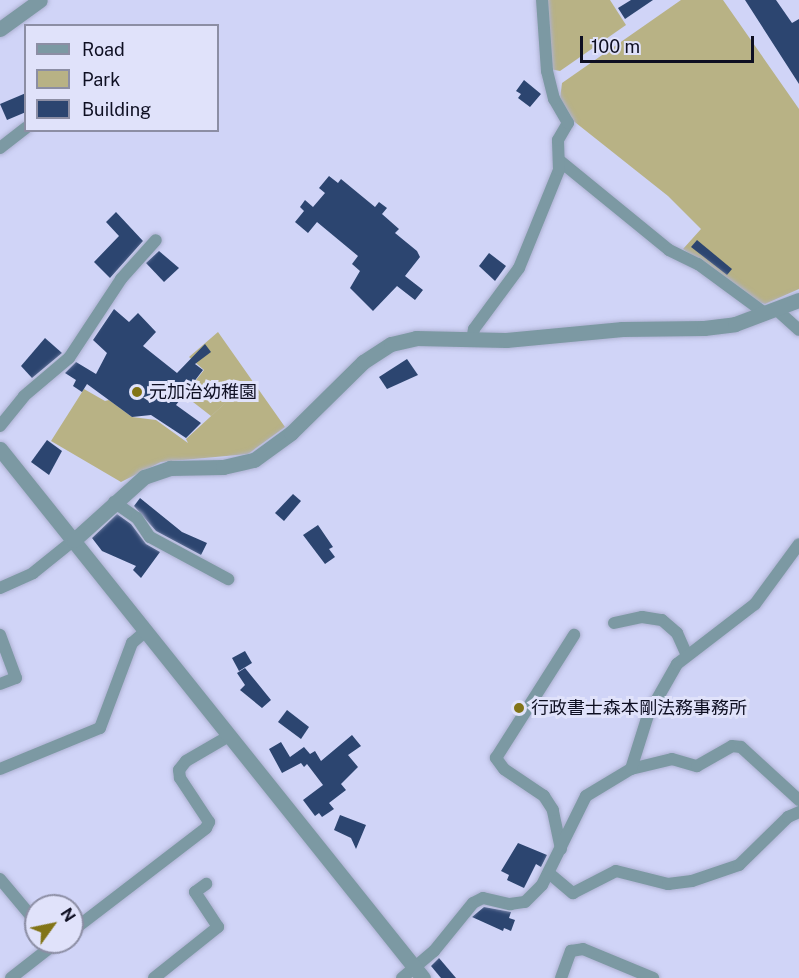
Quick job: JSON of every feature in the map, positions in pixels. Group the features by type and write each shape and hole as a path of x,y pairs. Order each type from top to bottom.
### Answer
{"street":[{"path":"0,29 40,0"},
{"path":"472,340 474,329 519,268 560,161 558,140 568,123 554,99 546,71 542,0"},
{"path":"0,148 24,130"},
{"path":"560,161 669,250 698,264 799,330"},
{"path":"0,426 24,396 69,357 121,279 156,240"},
{"path":"1,587 33,573 74,540 131,485 156,472 242,465 254,460 298,426 363,362 391,344 416,338 472,340 622,329 704,328 772,312 799,300"},
{"path":"0,449 419,973"},
{"path":"114,502 137,518 150,537 228,579"},
{"path":"631,769 664,680 686,653 755,604 799,544"},
{"path":"614,623 642,617 662,620 677,633 686,653"},
{"path":"0,769 100,728 132,643 146,631"},
{"path":"0,635 16,678 0,684"},
{"path":"561,849 553,810 544,796 504,769 496,758 574,635"},
{"path":"84,922 206,828 209,822 180,778 179,770 186,760 229,736"},
{"path":"402,978 419,973 472,903 483,898 510,904 525,902 550,874 586,796 631,769 672,759 696,766 732,746 741,747 799,800"},
{"path":"550,874 573,893 616,871 668,884 692,881 739,864 788,817 799,812"},
{"path":"154,978 218,927 195,892 206,884"},
{"path":"2,886 24,909"},
{"path":"561,978 571,951 583,949 653,978"},
{"path":"11,978 40,954"}],"green space":[{"path":"546,0 610,0 626,25 560,71 550,69"},
{"path":"681,0 723,0 799,109 799,289 765,304 753,300 683,249 701,229 668,196 571,119 560,99 562,83"},
{"path":"218,332 285,427 248,454 161,462 121,482 51,441 84,389 105,401 109,400 132,417 156,420 188,443 186,439 244,386 211,416 184,395 204,370 189,357"}],"building":[{"path":"631,0 653,0 625,19 618,8"},
{"path":"745,0 776,0 792,23 799,19 799,84"},
{"path":"524,80 541,94 530,107 518,98 521,94 516,91"},
{"path":"24,94 24,113 7,120 0,104"},
{"path":"329,176 338,183 341,179 375,207 379,202 387,208 382,214 399,229 395,233 417,251 420,257 405,276 423,290 415,300 397,286 373,311 350,288 360,271 352,264 358,256 317,222 308,233 295,222 304,211 300,207 305,200 313,207 325,193 319,188"},
{"path":"116,212 143,241 110,278 94,262 119,236 106,222"},
{"path":"697,240 732,269 727,275 691,247"},
{"path":"159,251 179,268 164,282 146,263"},
{"path":"489,253 506,266 495,281 479,266"},
{"path":"114,309 129,322 138,313 156,332 143,346 177,373 205,344 211,352 195,364 203,370 176,405 201,423 186,438 151,415 132,417 87,384 82,392 73,386 76,380 65,373 76,362 96,374 107,353 93,340"},
{"path":"45,338 62,353 32,378 21,366"},
{"path":"407,359 418,375 387,389 379,377"},
{"path":"47,440 62,451 49,475 31,462"},
{"path":"293,494 301,501 284,521 275,513"},
{"path":"140,498 182,532 207,543 201,555 156,531 134,506"},
{"path":"117,514 131,524 146,544 160,552 141,578 133,570 136,566 102,551 92,538"},
{"path":"318,525 333,547 329,549 335,557 325,564 303,535"},
{"path":"245,651 252,663 239,671 232,658"},
{"path":"245,668 271,700 262,708 240,690 245,685 237,673"},
{"path":"287,710 309,727 301,739 278,722"},
{"path":"352,735 361,746 348,755 358,767 341,784 346,790 329,803 334,809 322,817 319,813 315,816 303,800 323,785 307,764 304,767 301,763 282,773 269,749 281,742 290,757 304,747 310,754 315,751 321,761"},
{"path":"340,815 366,825 356,849 351,838 334,830"},
{"path":"518,843 547,855 541,867 536,864 524,888 507,880 509,875 501,871"},
{"path":"484,907 511,912 509,918 515,920 511,931 504,928 503,931 472,917"},
{"path":"439,958 456,978 441,978 431,966"}],"place":[{"name":"元加治幼稚園","path":"137,392"},
{"name":"行政書士森本剛法務事務所","path":"519,708"}]}
